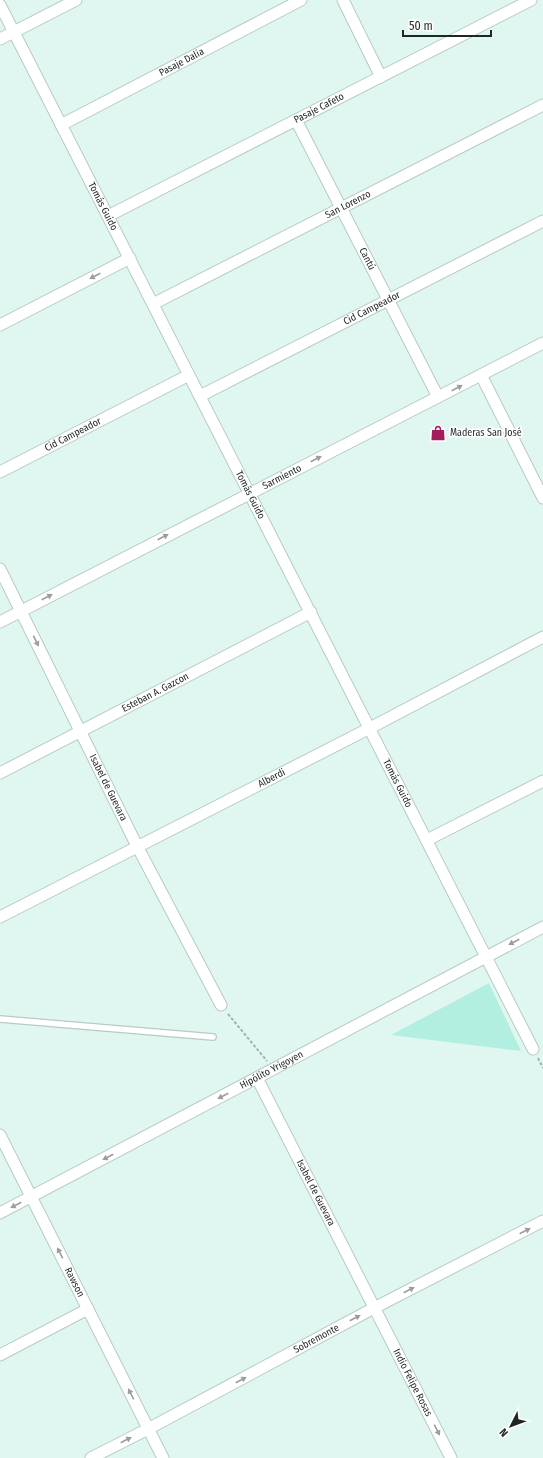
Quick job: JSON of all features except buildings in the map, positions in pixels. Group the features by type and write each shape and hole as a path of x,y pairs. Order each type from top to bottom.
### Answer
{"street":[{"path":"0,39 76,0"},
{"name":"Pasaje Dalia","path":"62,125 302,0"},
{"path":"342,0 381,76"},
{"name":"Pasaje Cafeto","path":"108,216 531,0"},
{"name":"Tomás Guido","path":"0,5 533,1049"},
{"name":"San Lorenzo","path":"153,304 543,105"},
{"name":"Cantú","path":"296,120 438,397"},
{"name":"Cid Campeador","path":"200,396 543,221"},
{"path":"0,326 130,258"},
{"name":"Sarmiento","path":"0,622 249,492 543,343"},
{"name":"Cid Campeador","path":"0,472 189,375"},
{"path":"481,375 543,498"},
{"name":"Isabel de Guevara","path":"0,569 137,846 221,1005"},
{"name":"Esteban A. Gazcon","path":"0,773 311,612"},
{"name":"Alberdi","path":"0,917 370,728 543,637"},
{"path":"427,840 543,781"},
{"name":"Hipólito Yrigoyen","path":"0,1213 543,927"},
{"name":"Isabel de Guevara","path":"258,1078 374,1308"},
{"name":"Rawson","path":"0,1135 163,1458"},
{"name":"Sobremonte","path":"91,1458 374,1308 543,1221"},
{"name":"Indio Felipe Rosas","path":"374,1308 451,1458"},
{"path":"0,1355 88,1309"}],"lane":[{"path":"0,1019 213,1037"}],"path":[{"path":"221,1005 274,1069"}],"green space":[{"path":"489,983 521,1051 391,1035"}],"place":[{"name":"Maderas San José","path":"438,433"}]}
